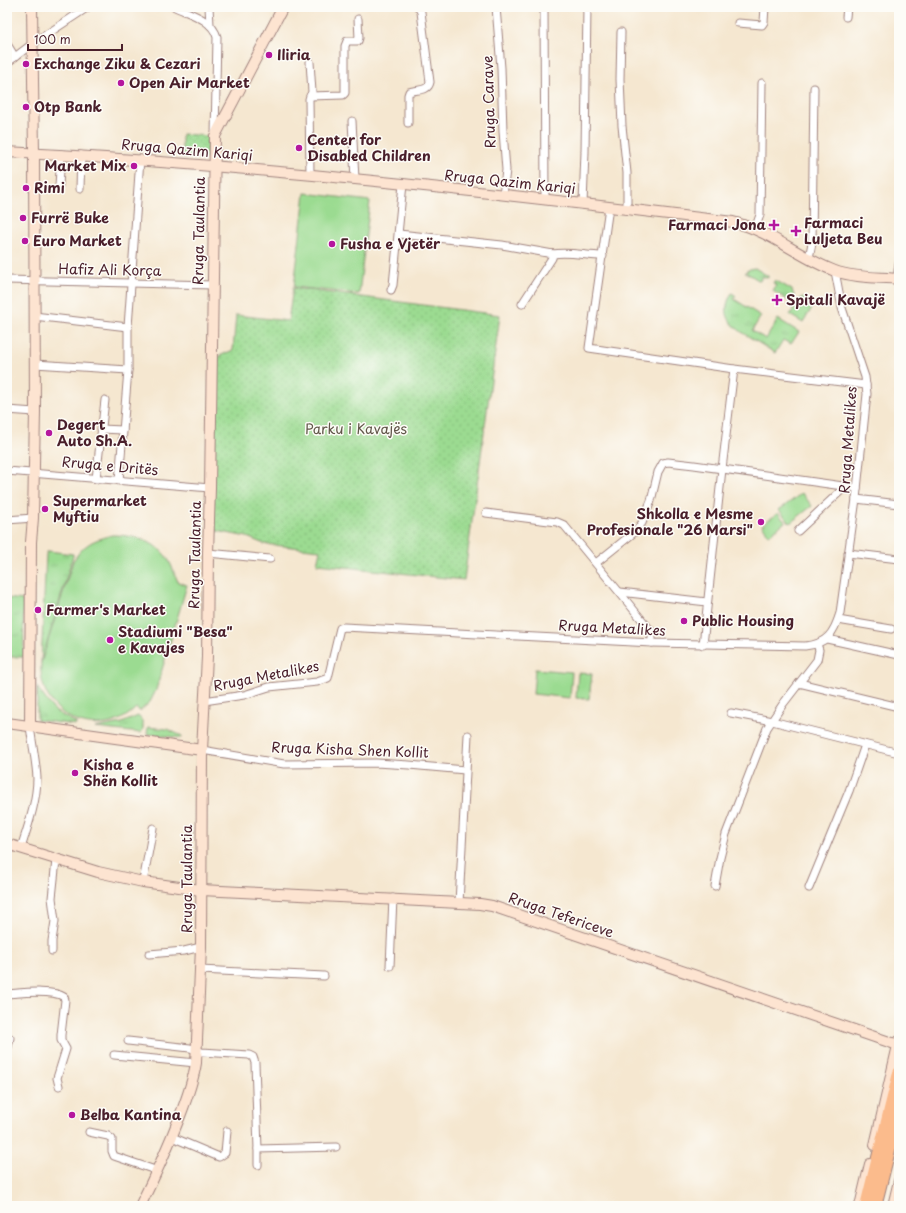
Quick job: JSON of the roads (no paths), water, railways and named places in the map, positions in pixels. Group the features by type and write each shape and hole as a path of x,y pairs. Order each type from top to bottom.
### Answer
{"highway":[{"path":"875,1206 894,1110 899,1073"},
{"path":"874,1150 877,1147 885,1116 894,1110"},
{"path":"866,1206 894,1110"}],"street":[{"path":"21,848 33,804 37,780 30,726 31,542 33,518 35,412 32,7"},
{"path":"7,63 32,44 88,7"},
{"path":"175,7 197,17 210,25 216,31 214,136"},
{"path":"209,7 210,25"},
{"name":"Rruga Taulantia","path":"140,1206 158,1171 172,1137 191,1088 196,1063 201,947 202,750 207,657 214,136 283,7"},
{"path":"408,123 409,92 426,88 429,86 430,82 421,12 418,7"},
{"name":"Rruga Carave","path":"496,7 501,68 506,170 503,195"},
{"path":"544,7 545,200"},
{"path":"583,204 587,7"},
{"path":"738,23 762,25 764,22 765,7"},
{"path":"846,17 847,7"},
{"path":"310,96 344,95 345,46 347,41 358,40 359,38 358,19"},
{"path":"622,32 620,79 622,126 627,173 627,209"},
{"path":"7,44 15,58"},
{"path":"310,62 312,92 309,99 310,175"},
{"path":"755,229 760,215 762,84"},
{"path":"809,258 812,243 814,88"},
{"path":"352,120 354,180"},
{"name":"Rruga Qazim Kariqi","path":"7,152 61,154 214,165 403,184 733,222 755,229 836,271 857,276 898,279"},
{"path":"59,186 61,154"},
{"path":"80,189 81,156"},
{"path":"119,481 128,370 128,328 140,159"},
{"path":"391,290 393,285 403,184"},
{"path":"609,207 589,348 734,369 866,385"},
{"path":"398,234 502,245 553,254 560,253 603,256"},
{"path":"522,304 552,258 553,254"},
{"path":"898,279 899,263"},
{"name":"Rruga Metalikes","path":"204,701 244,695 273,686 317,682 328,678 340,628 344,627 703,645 805,646 817,644 827,638 833,632 838,620 856,499 867,394 866,385 842,308 836,271"},
{"name":"Hafiz Ali Korça","path":"7,280 213,285"},
{"path":"34,316 128,328"},
{"path":"35,364 128,370"},
{"path":"703,645 734,369"},
{"path":"96,478 105,400"},
{"path":"7,410 35,412"},
{"path":"101,429 123,430"},
{"path":"596,563 636,531 642,523 651,501 658,472 663,463 668,462 857,488"},
{"name":"Rruga e Dritës","path":"7,471 210,488"},
{"path":"798,531 846,486"},
{"path":"856,499 899,504"},
{"path":"486,513 561,523 567,528 652,632 652,643"},
{"path":"7,520 33,518"},
{"path":"208,553 270,559"},
{"path":"848,553 899,559"},
{"path":"620,592 707,602"},
{"path":"838,620 891,629"},
{"path":"827,638 899,654"},
{"path":"715,886 726,834 764,736 772,721 817,660 819,650 817,644"},
{"path":"799,683 899,707"},
{"path":"731,713 772,721 899,753"},
{"name":"Rruga Kisha Shen Kollit","path":"7,723 202,750 284,764 383,764 465,770"},
{"path":"459,904 468,735"},
{"path":"810,888 849,791 865,745"},
{"path":"143,882 153,828"},
{"name":"Rruga Tefericeve","path":"7,844 98,872 143,882 201,890 393,898 459,904 469,902 492,906 899,1043"},
{"path":"52,951 55,921 52,898 56,860"},
{"path":"390,966 393,898"},
{"path":"149,954 184,951 201,947"},
{"path":"200,970 324,976"},
{"path":"7,994 42,993 64,996 65,1000 61,1040 66,1049 57,1078 59,1086"},
{"path":"7,1051 10,1038"},
{"path":"128,1041 190,1048 202,1052 245,1054 253,1057 255,1063 258,1165"},
{"path":"860,1206 899,1043"},
{"path":"114,1055 196,1063"},
{"path":"172,1137 219,1157 225,1153 227,1131"},
{"path":"89,1132 108,1136 112,1139 112,1152 114,1156 158,1171"},
{"path":"258,1149 336,1147"},
{"path":"893,1206 899,1181"}],"place":[{"name":"Iliria","path":"269,55"},
{"name":"Exchange Ziku & Cezari","path":"26,64"},
{"name":"Open Air Market","path":"121,83"},
{"name":"Otp Bank","path":"26,107"},
{"name":"Center for Disabled Children","path":"299,148"},
{"name":"Market Mix","path":"134,166"},
{"name":"Rimi","path":"26,188"},
{"name":"Furrë Buke","path":"23,218"},
{"name":"Farmaci Jona","path":"774,225"},
{"name":"Farmaci Luljeta Beu","path":"796,231"},
{"name":"Euro Market","path":"25,241"},
{"name":"Fusha e Vjetër","path":"332,244"},
{"name":"Spitali Kavajë","path":"777,300"},
{"name":"Degert Auto Sh.A.","path":"49,433"},
{"name":"Supermarket Myftiu","path":"45,509"},
{"name":"Shkolla e Mesme Profesionale \"26 Marsi\"","path":"761,522"},
{"name":"Farmer's Market","path":"38,610"},
{"name":"Public Housing","path":"684,621"},
{"name":"Stadiumi \"Besa\" e Kavajes","path":"110,640"},
{"name":"Kisha e Shën Kollit","path":"75,773"},
{"name":"Belba Kantina","path":"72,1115"}],"park label":[{"name":"Parku i Kavajës","path":"356,429"}]}
